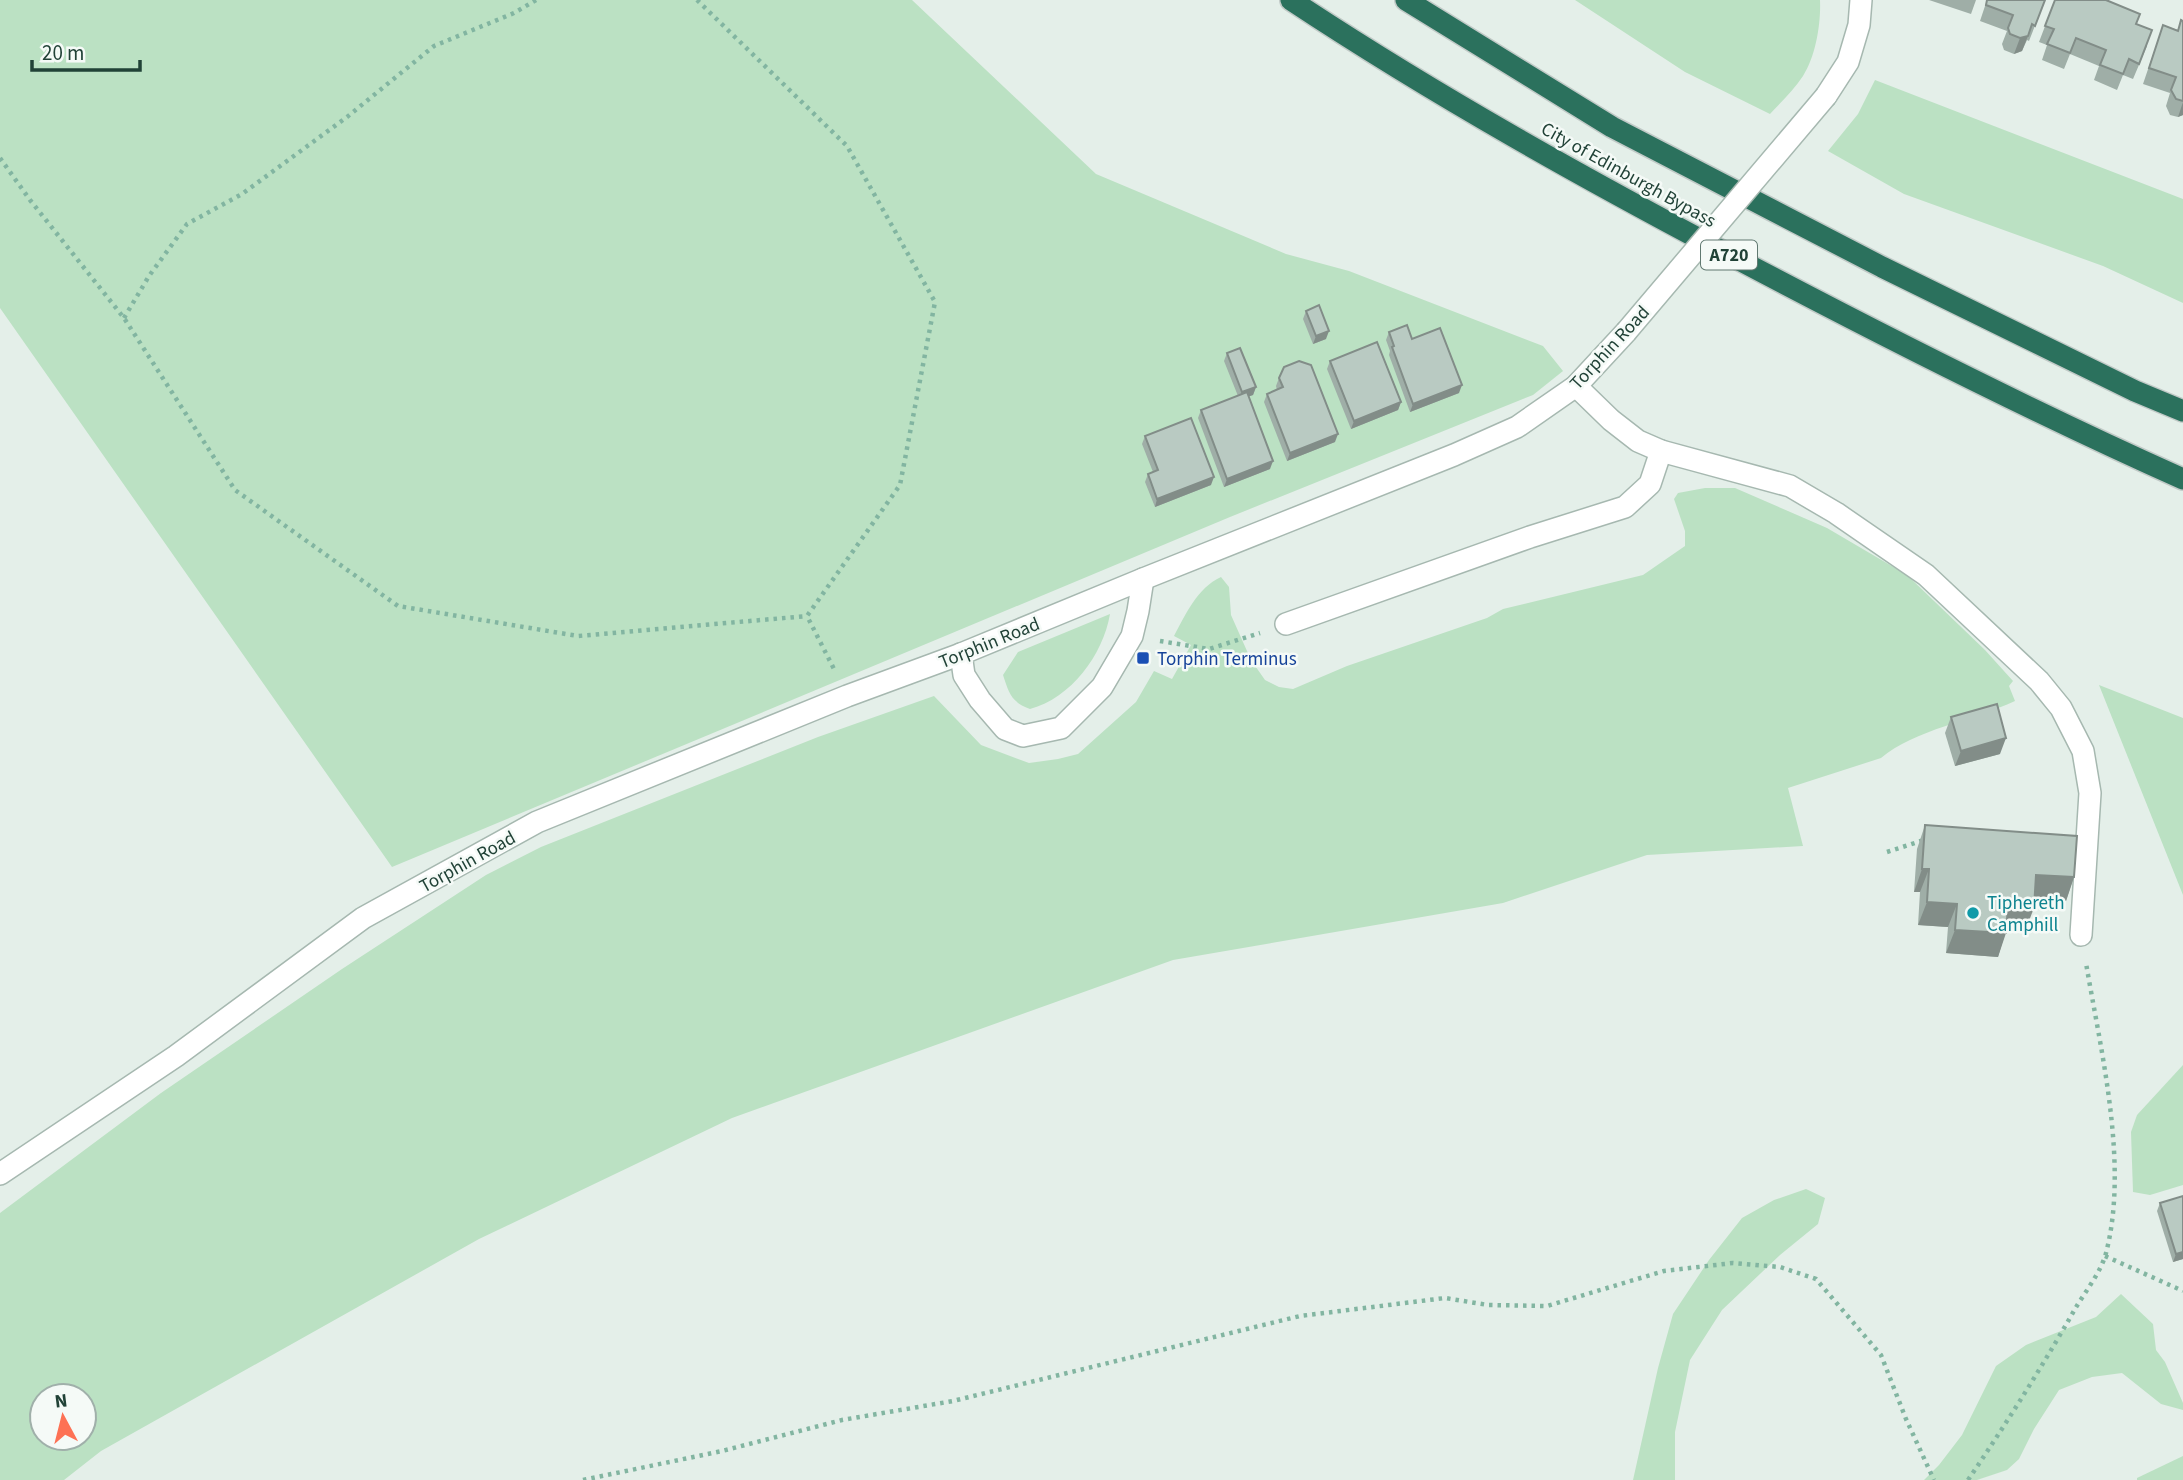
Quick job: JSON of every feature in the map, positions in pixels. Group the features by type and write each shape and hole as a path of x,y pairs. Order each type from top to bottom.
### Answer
{"highway":[{"name":"City of Edinburgh Bypass","path":"1291,0 1373,54 1632,203 1875,332 2085,435 2183,479"},
{"name":"City of Edinburgh Bypass","path":"1406,0 1612,127 1882,267 2135,391 2183,411"}],"street":[{"name":"Torphin Road","path":"0,1174 176,1056 363,918 537,822 1441,461 1517,427 1576,386 1626,332 1826,96 1848,62 1859,25 1861,0"},
{"path":"1576,386 1611,420 1638,441 1661,451 1790,486 1836,513 1926,575 2046,690 2062,708 2083,751 2091,793 2081,935"},
{"path":"1286,624 1530,537 1625,507 1650,484 1661,451"},
{"path":"961,654 964,675 980,701 1005,729 1023,736 1061,728 1102,687 1132,636 1143,579"}],"path":[{"path":"124,318 149,276 187,224 242,194 347,117 435,46 514,13 536,0"},
{"path":"0,158 124,318 235,490 398,606 578,636 807,616 900,485 935,302 847,146 697,0"},
{"path":"807,616 847,696"},
{"path":"1132,636 1209,649 1286,624"},
{"path":"1887,852 1936,836"},
{"path":"1969,1480 2017,1408 2105,1256 2114,1208 2112,1131 2106,1074 2081,935"},
{"path":"2105,1256 2183,1291"},
{"path":"583,1480 722,1451 842,1420 953,1401 1300,1316 1445,1298 1488,1304 1547,1306 1664,1271 1732,1263 1780,1268 1816,1279 1881,1355 1934,1480"}],"green space":[{"path":"0,0 912,0 1096,174 1286,254 1349,271 1543,346 1563,371 1533,395 1230,517 392,867 0,308"},
{"path":"1575,0 1820,0 1820,19 1808,68 1796,86 1770,114 1685,72"},
{"path":"1875,80 2183,199 2183,303 2103,266 1904,194 1828,151 1858,114"},
{"path":"1705,488 1735,488 1827,528 1907,575 1985,650 2013,681 2009,686 2015,701 1910,740 1881,758 1788,788 1803,846 1647,855 1503,903 1173,960 732,1118 479,1239 101,1451 64,1480 0,1480 0,1213 161,1093 342,969 486,875 541,847 818,737 934,696 981,745 1029,763 1078,754 1136,702 1154,671 1172,679 1191,645 1174,636 1199,595 1221,577 1229,587 1231,615 1251,660 1265,680 1279,687 1293,689 1347,666 1487,618 1503,609 1643,575 1685,546 1685,531 1674,499 1678,493"},
{"path":"1110,614 1100,645 1083,673 1071,685 1059,695 1030,709 1015,700 1003,675 1018,652"},
{"path":"2099,685 2183,718 2183,895"},
{"path":"2183,1065 2183,1185 2150,1195 2133,1192 2131,1132 2137,1115"},
{"path":"1806,1189 1825,1198 1818,1224 1780,1255 1722,1310 1690,1360 1675,1432 1675,1480 1633,1480 1673,1314 1709,1260 1742,1218 1774,1200"},
{"path":"2121,1294 2153,1324 2156,1350 2165,1362 2183,1403 2183,1410 2161,1404 2122,1373 2092,1377 2059,1390 2019,1459 2007,1470 1977,1480 1924,1480 1962,1435 1996,1366 2026,1345 2096,1317"},
{"path":"2183,1456 2183,1480 2137,1480 2137,1478"}],"building":[{"path":"1987,0 2045,0 2035,26 2032,24 2028,36 2020,38 2010,34 2008,28 2013,15 1986,5"},
{"path":"2055,0 2106,0 2140,14 2136,24 2152,30 2139,64 2129,59 2123,74 2100,65 2106,50 2076,38 2070,53 2047,44 2054,29 2045,26"},
{"path":"2181,20 2183,101 2176,99 2171,90 2176,77 2149,68 2163,25 2178,31"},
{"path":"1319,305 1329,331 1316,336 1306,311"},
{"path":"1407,325 1412,339 1440,328 1462,385 1413,404 1389,332"},
{"path":"1377,342 1401,402 1354,421 1330,361"},
{"path":"1240,348 1256,387 1242,392 1227,353"},
{"path":"1299,361 1311,365 1338,434 1290,453 1267,394 1283,387 1279,378 1284,367"},
{"path":"1247,392 1273,461 1227,479 1201,410"},
{"path":"1191,418 1214,477 1157,499 1148,474 1158,470 1145,436"},
{"path":"1997,704 2006,738 1961,751 1951,717"},
{"name":"Tiphereth Camphill","path":"1925,825 2077,836 2074,877 2036,875 2034,908 2008,906 2006,933 1955,930 1957,904 1927,902 1929,869 1922,869"},
{"path":"2183,1196 2183,1252 2176,1254 2160,1203"}],"place":[{"name":"Torphin Terminus","path":"1143,658"},
{"name":"Tiphereth Camphill","path":"1973,913"}]}
